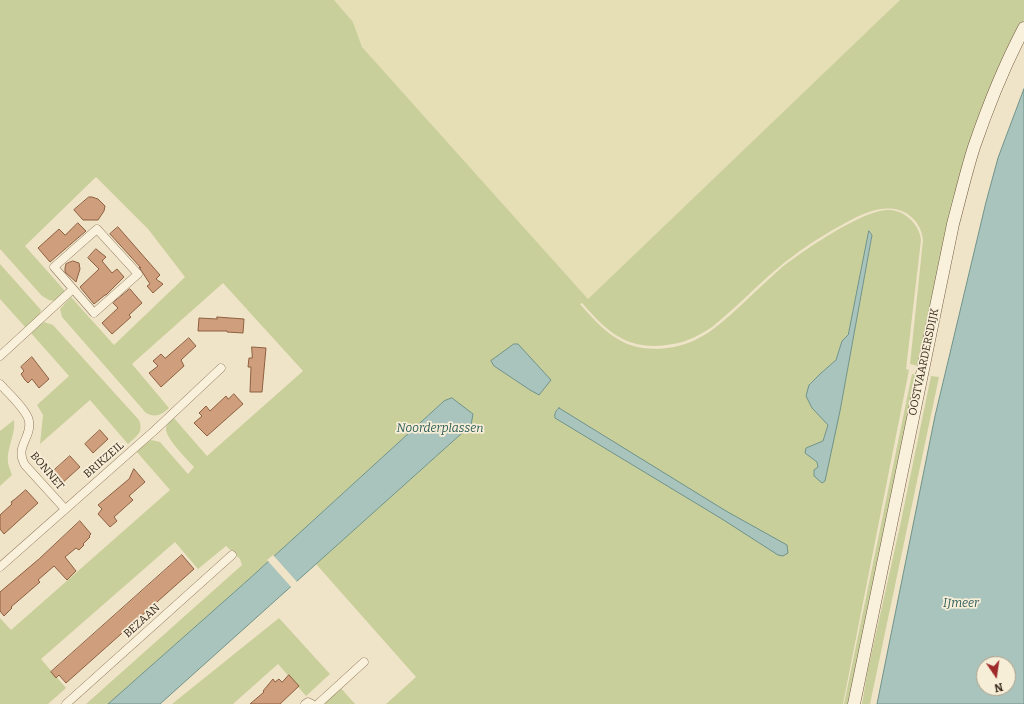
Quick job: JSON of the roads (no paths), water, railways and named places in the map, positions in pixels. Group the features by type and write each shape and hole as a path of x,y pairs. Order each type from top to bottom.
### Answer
{"main road":[{"name":"OOSTVAARDERSDIJK","path":"854,704 953,224 976,141 1010,55 1024,28"}],"street":[{"path":"97,229 138,274 94,313 73,289 54,267 97,229"},
{"path":"0,356 73,289"},
{"name":"BRIKZEIL","path":"0,567 155,430 221,368"},
{"name":"BONNET","path":"0,384 29,420 28,431 21,454 25,465 65,509"},
{"name":"BEZAAN","path":"66,704 232,555"},
{"path":"318,704 364,662"},
{"path":"305,704 308,702 312,704"}],"water":[{"name":"IJmeer","path":"1024,89 1024,704 877,704 935,416 986,202 998,158"},
{"path":"869,231 872,235 840,411 825,481 822,483 814,476 814,470 818,467 817,462 805,453 806,448 823,441 828,425 812,408 806,396 809,385 836,360 842,341 848,335"},
{"path":"514,344 518,344 551,380 539,395 494,366 491,361"},
{"name":"Noorderplassen","path":"452,398 473,414 471,425 160,704 108,704 248,580 444,401"},
{"path":"559,408 726,511 787,545 788,553 783,556 778,555 722,519 555,418 556,412"}]}
